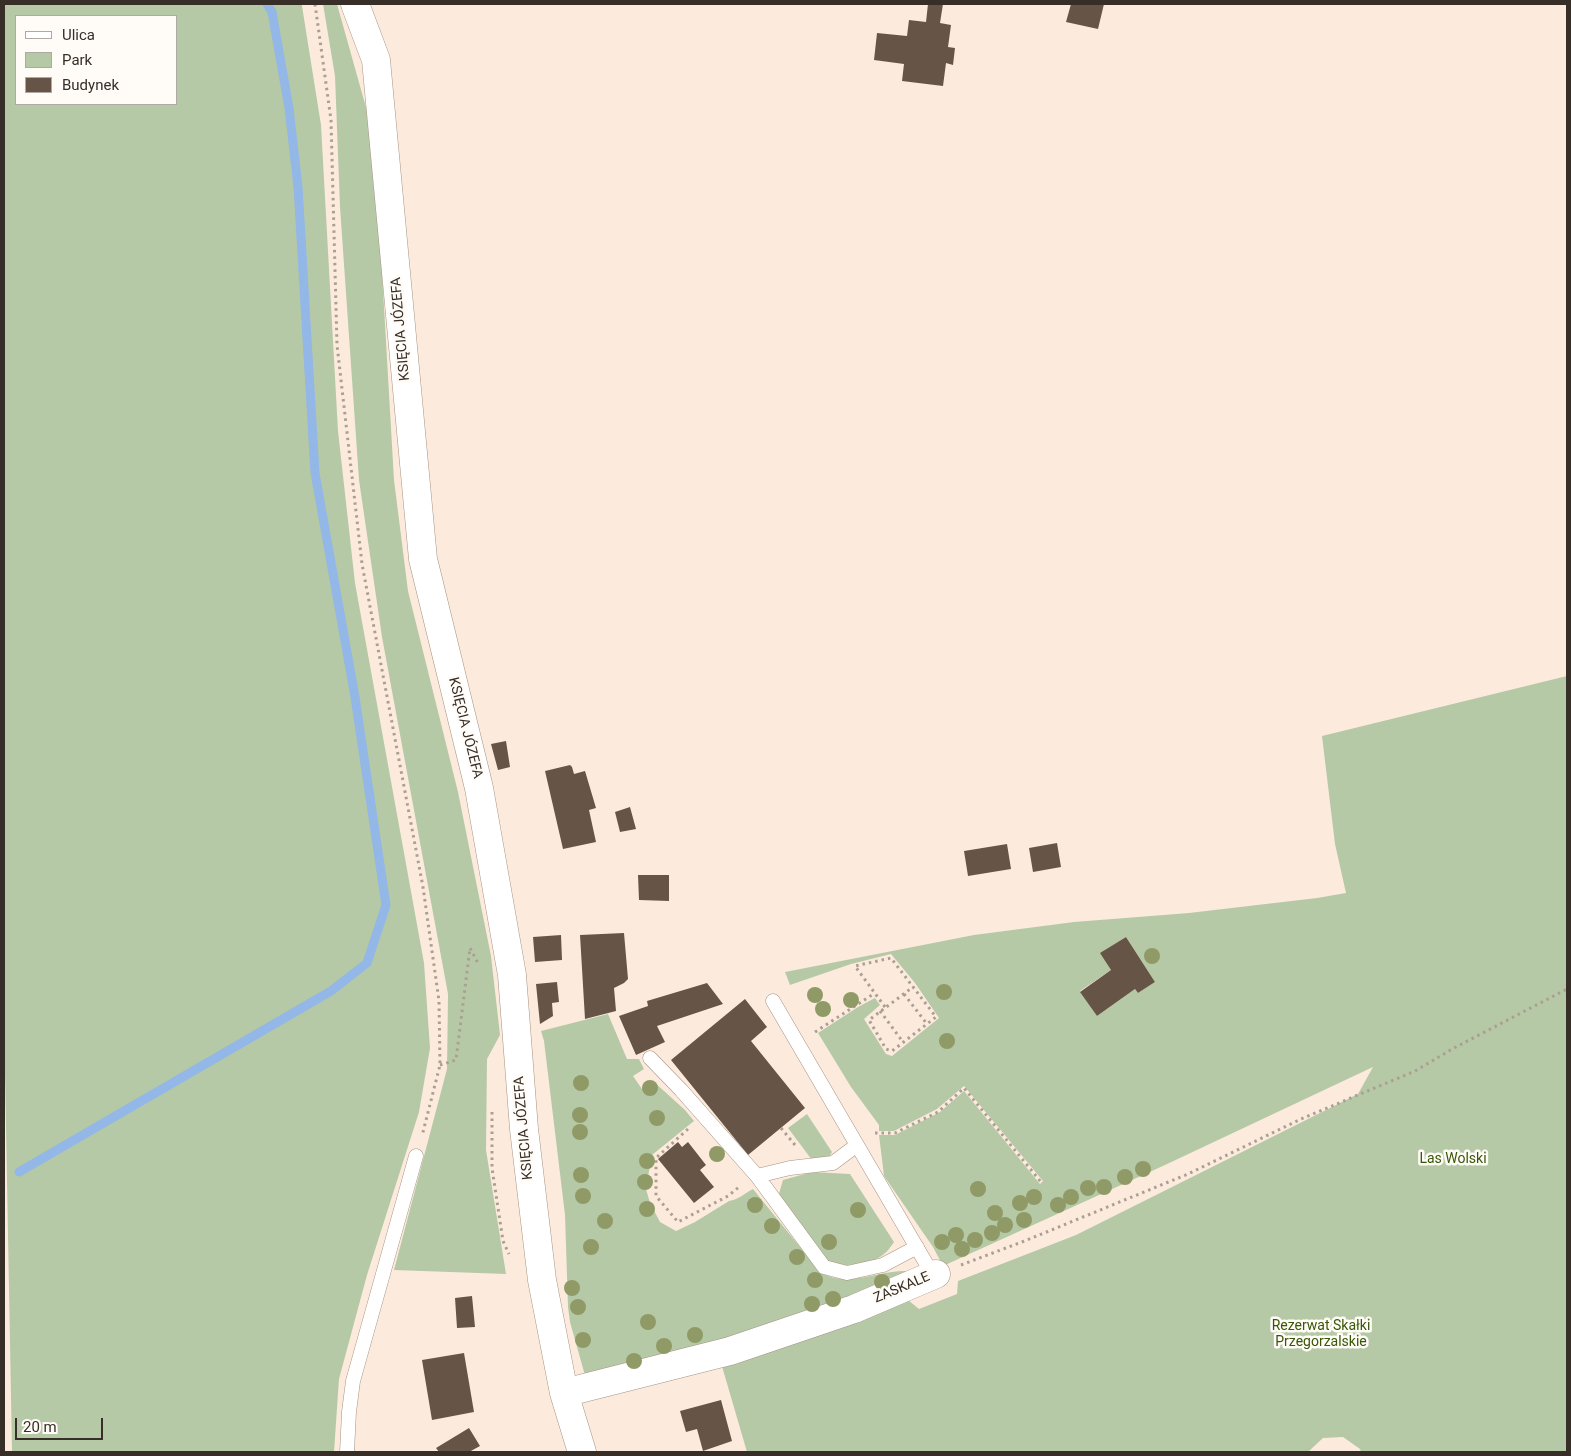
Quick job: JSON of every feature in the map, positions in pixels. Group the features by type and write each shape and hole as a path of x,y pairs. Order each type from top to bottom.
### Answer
{"street":[{"name":"KSIĘCIA JÓZEFA","path":"355,4 376,60 423,558 479,788 510,965 524,1129 542,1280 564,1394 582,1452"},
{"name":"ZASKALE","path":"564,1394 730,1351 854,1309 936,1274"}],"lane":[{"name":"ZASKALE","path":"773,1001 927,1265 936,1274"},
{"path":"650,1058 756,1175 824,1266 847,1273 883,1265 917,1247"},
{"path":"756,1175 790,1168 834,1163 857,1145"},
{"path":"347,1452 353,1382 416,1156"}],"path":[{"path":"315,4 330,120 337,345 362,564 423,887 439,1001 440,1065 416,1156"},
{"path":"440,1065 456,1060 470,948 484,973"},
{"path":"885,1007 855,966 891,958 936,1017 892,1051 886,1049 869,1020 913,987"},
{"path":"936,1274 1027,1240 1188,1174 1301,1119 1415,1070 1567,989"},
{"path":"820,1029 875,993"},
{"path":"904,994 927,1024"},
{"path":"880,1011 903,1042"},
{"path":"857,1145 875,1133 895,1133 938,1112 964,1088 1041,1182"},
{"path":"704,1116 656,1158 656,1196 678,1222 728,1196 756,1175"},
{"path":"782,1128 789,1137"}],"green space":[{"path":"4,4 302,4 321,125 338,431 355,583 424,963 430,1048 419,1112 367,1275 339,1379 334,1452 12,1452 4,1019"},
{"path":"323,4 337,4 367,111 378,203 394,480 408,591 458,792 491,956 500,1035 487,1059 486,1150 506,1274 394,1270 447,1069 448,994 382,637 359,480 340,207 335,76"},
{"path":"1567,676 1567,1452 1361,1452 1360,1449 1343,1437 1323,1438 1308,1452 747,1452 721,1363 908,1300 919,1309 957,1294 958,1281 1076,1235 1358,1094 1373,1067 1165,1165 943,1266 933,1247 884,1176 879,1135 895,1135 940,1112 964,1091 1040,1184 1043,1181 964,1086 937,1109 894,1131 879,1131 879,1125 851,1087 818,1033 875,998 880,1005 864,1019 886,1054 892,1056 939,1018 915,983 891,954 851,964 790,985 785,972 974,935 1074,922 1189,913 1346,893 1335,844 1322,736","holes":["1126,937 1155,982 1138,993 1135,989 1097,1016 1080,991 1111,970 1101,953"]},
{"path":"608,1014 627,1059 639,1059 644,1069 633,1076 642,1089 653,1081 685,1110 694,1121 652,1155 646,1189 650,1203 660,1222 676,1231 753,1189 821,1273 842,1279 853,1279 897,1271 911,1271 912,1277 669,1359 586,1379 570,1322 568,1307 565,1215 544,1041 541,1031"},
{"path":"807,1114 832,1152 828,1159 812,1160 788,1128"},
{"path":"812,1172 850,1174 894,1242 885,1253 879,1258 865,1263 842,1265 829,1262 778,1197 783,1180"}],"building":[{"path":"928,4 943,4 940,23 951,25 948,47 955,48 953,65 946,63 943,86 902,81 904,64 874,60 877,33 907,36 909,20 926,22"},
{"path":"1071,4 1104,4 1098,29 1066,22"},
{"path":"506,741 510,767 498,770 491,744"},
{"path":"570,765 574,774 585,771 596,808 589,810 596,842 563,849 545,771"},
{"path":"630,807 636,829 620,832 615,812"},
{"path":"1057,843 1061,867 1033,872 1029,848"},
{"path":"1007,844 1011,869 968,876 964,851"},
{"path":"638,875 669,875 669,901 639,900"},
{"path":"624,933 628,979 614,988 616,1011 585,1019 580,935"},
{"path":"561,935 562,960 535,962 533,937"},
{"path":"1126,937 1155,982 1138,993 1135,989 1097,1016 1080,992 1111,970 1100,953"},
{"path":"557,982 559,1002 552,1003 553,1016 540,1024 536,984"},
{"path":"707,983 723,1004 657,1026 665,1042 636,1055 619,1016 648,1006 647,1001"},
{"path":"745,999 767,1027 751,1041 805,1108 748,1155 671,1060"},
{"path":"678,1142 682,1147 688,1142 706,1165 700,1170 714,1187 694,1203 658,1159"},
{"path":"472,1296 475,1327 457,1328 455,1298"},
{"path":"464,1353 474,1412 432,1420 422,1360"},
{"path":"721,1400 732,1441 703,1451 697,1429 686,1432 680,1411"},
{"path":"469,1428 480,1446 469,1452 439,1452 436,1448"}],"waterway":[{"path":"19,1172 331,991 367,963 386,905 355,697 315,473 298,187 289,108 272,12 267,4"}],"park label":[{"name":"Las Wolski","path":"1453,1159"},
{"name":"Rezerwat Skałki Przegorzalskie","path":"1321,1334"}]}
